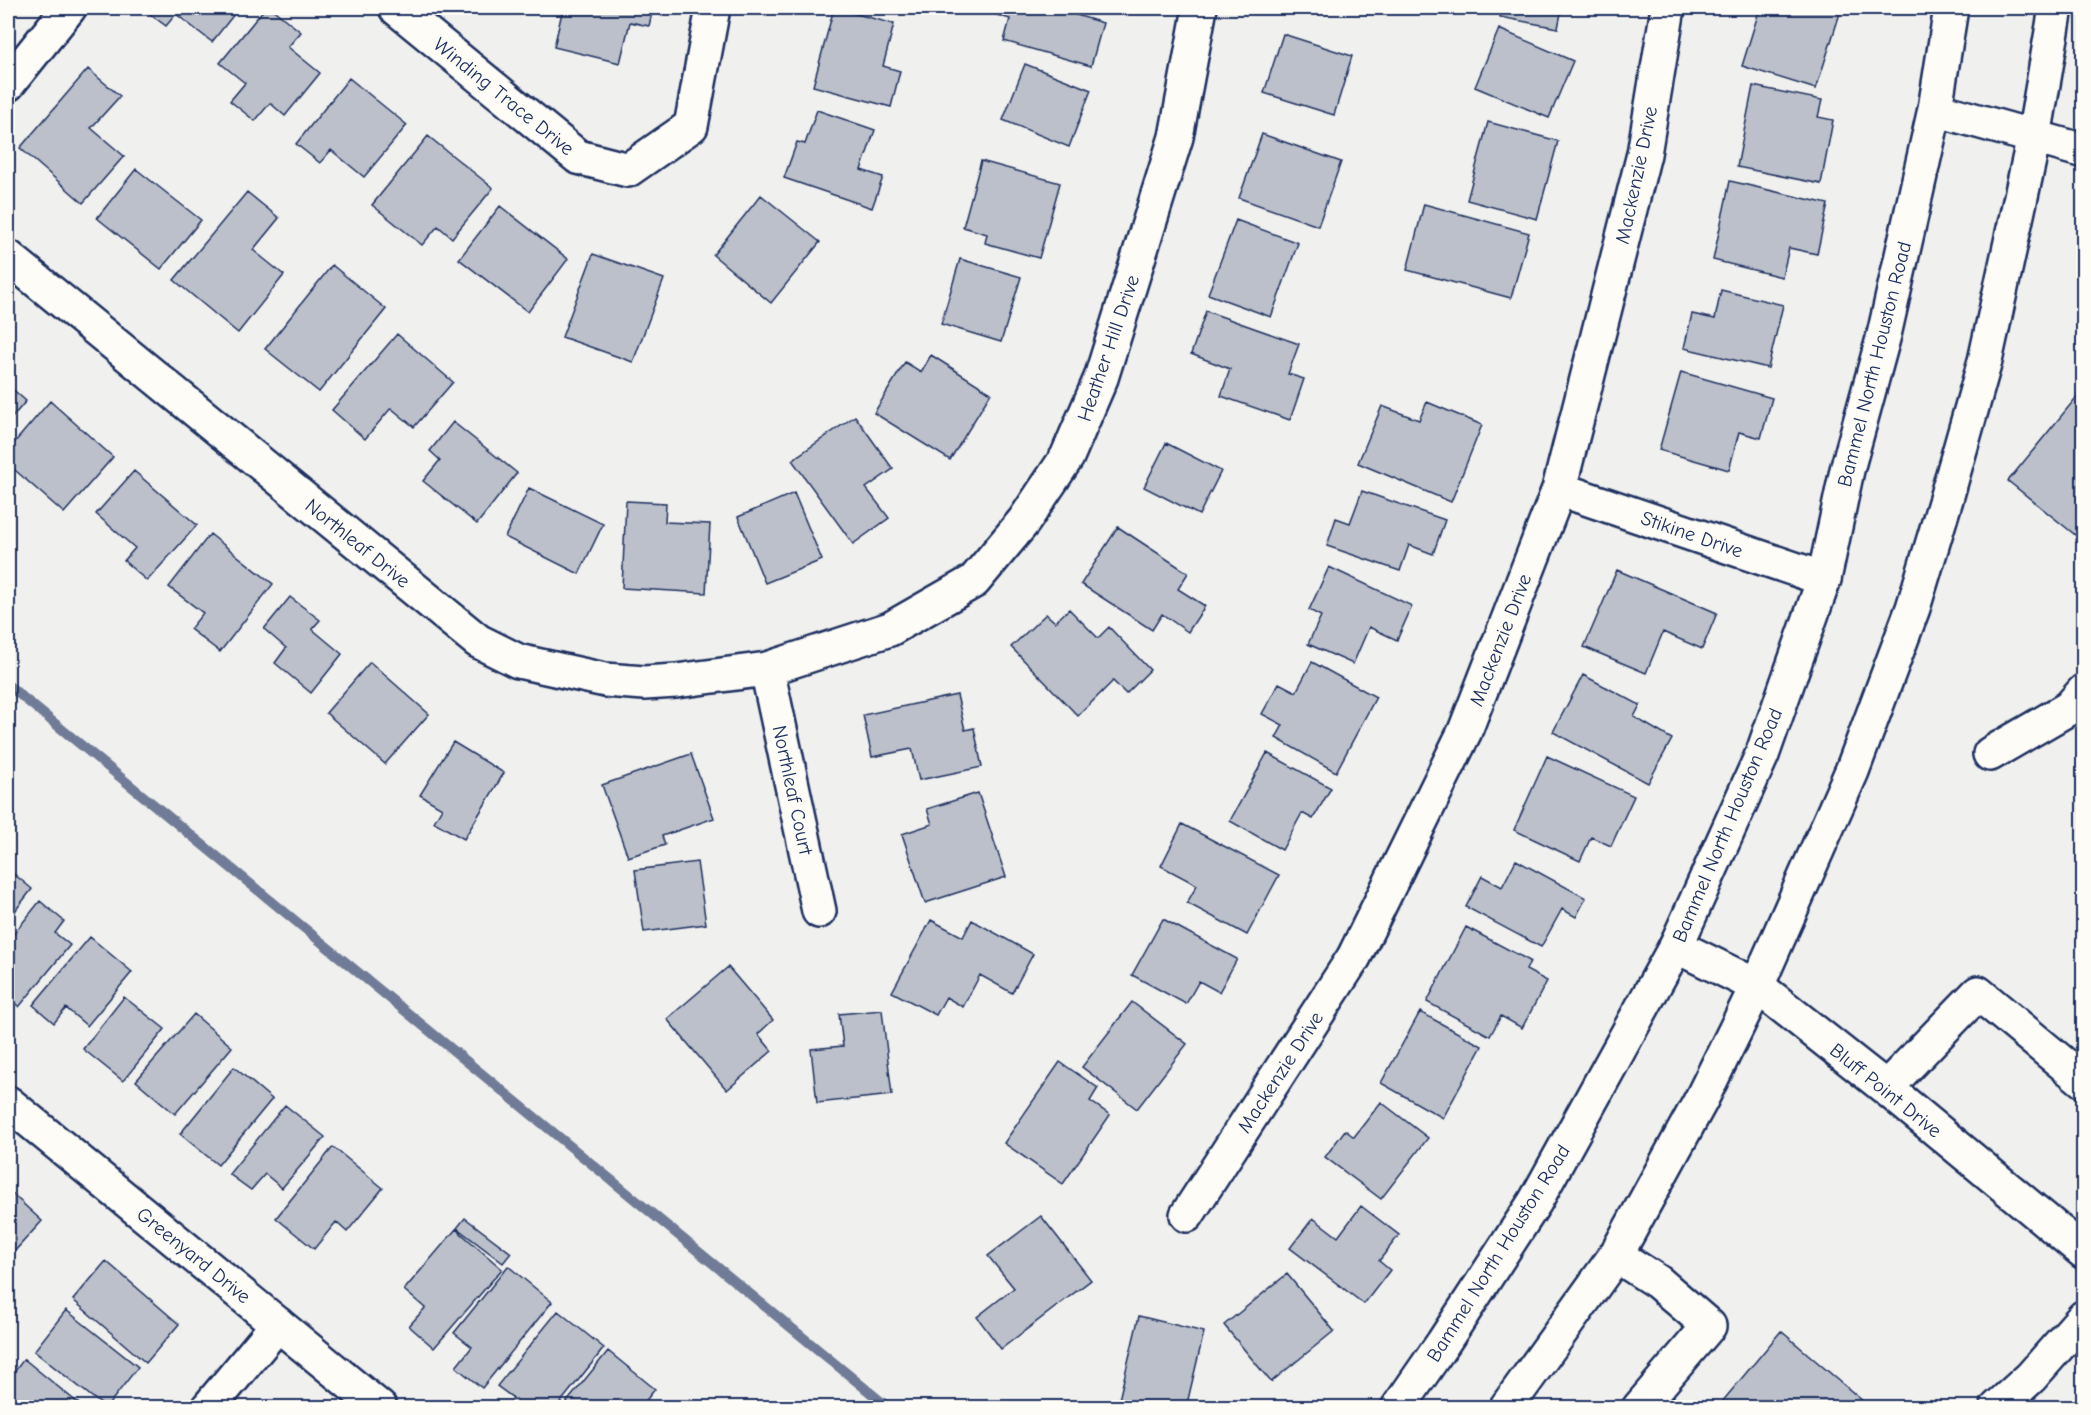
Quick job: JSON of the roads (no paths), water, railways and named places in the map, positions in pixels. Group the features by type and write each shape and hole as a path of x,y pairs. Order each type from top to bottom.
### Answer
{"street":[{"path":"8,84 69,8"},
{"name":"Winding Trace Drive","path":"396,8 578,157 628,170 691,126 713,8"},
{"name":"Heather Hill Drive","path":"767,669 890,629 974,581 1024,521 1067,457 1101,378 1176,137 1200,8"},
{"name":"Mackenzie Drive","path":"1187,1215 1354,957 1465,731 1559,489 1644,154 1668,8"},
{"name":"Bammel North Houston Road","path":"1398,1407 1443,1343 1535,1202 1676,946 1762,755 1824,579 1847,470 1884,335 1935,109 1951,8"},
{"path":"1506,1407 1616,1255 1701,1100 1757,986 1852,771 1913,608 1985,361 2034,137 2056,8"},
{"path":"1935,109 2084,151"},
{"name":"Northleaf Drive","path":"8,257 478,641 518,661 605,680 644,683 676,681 767,669"},
{"name":"Stikine Drive","path":"1559,489 1824,579"},
{"name":"Northleaf Court","path":"767,669 819,911"},
{"path":"1989,754 2069,708 2084,691"},
{"name":"Bluff Point Drive","path":"1676,946 1757,986 1886,1088 2084,1252"},
{"path":"1886,1088 1978,993 2084,1081"},
{"name":"Greenyard Drive","path":"8,1103 380,1407"},
{"path":"1616,1255 1658,1282 1709,1326 1640,1407"},
{"path":"1997,1407 2031,1377 2084,1317"},
{"path":"208,1407 278,1324"}],"waterway":[{"path":"8,685 889,1408"}]}
